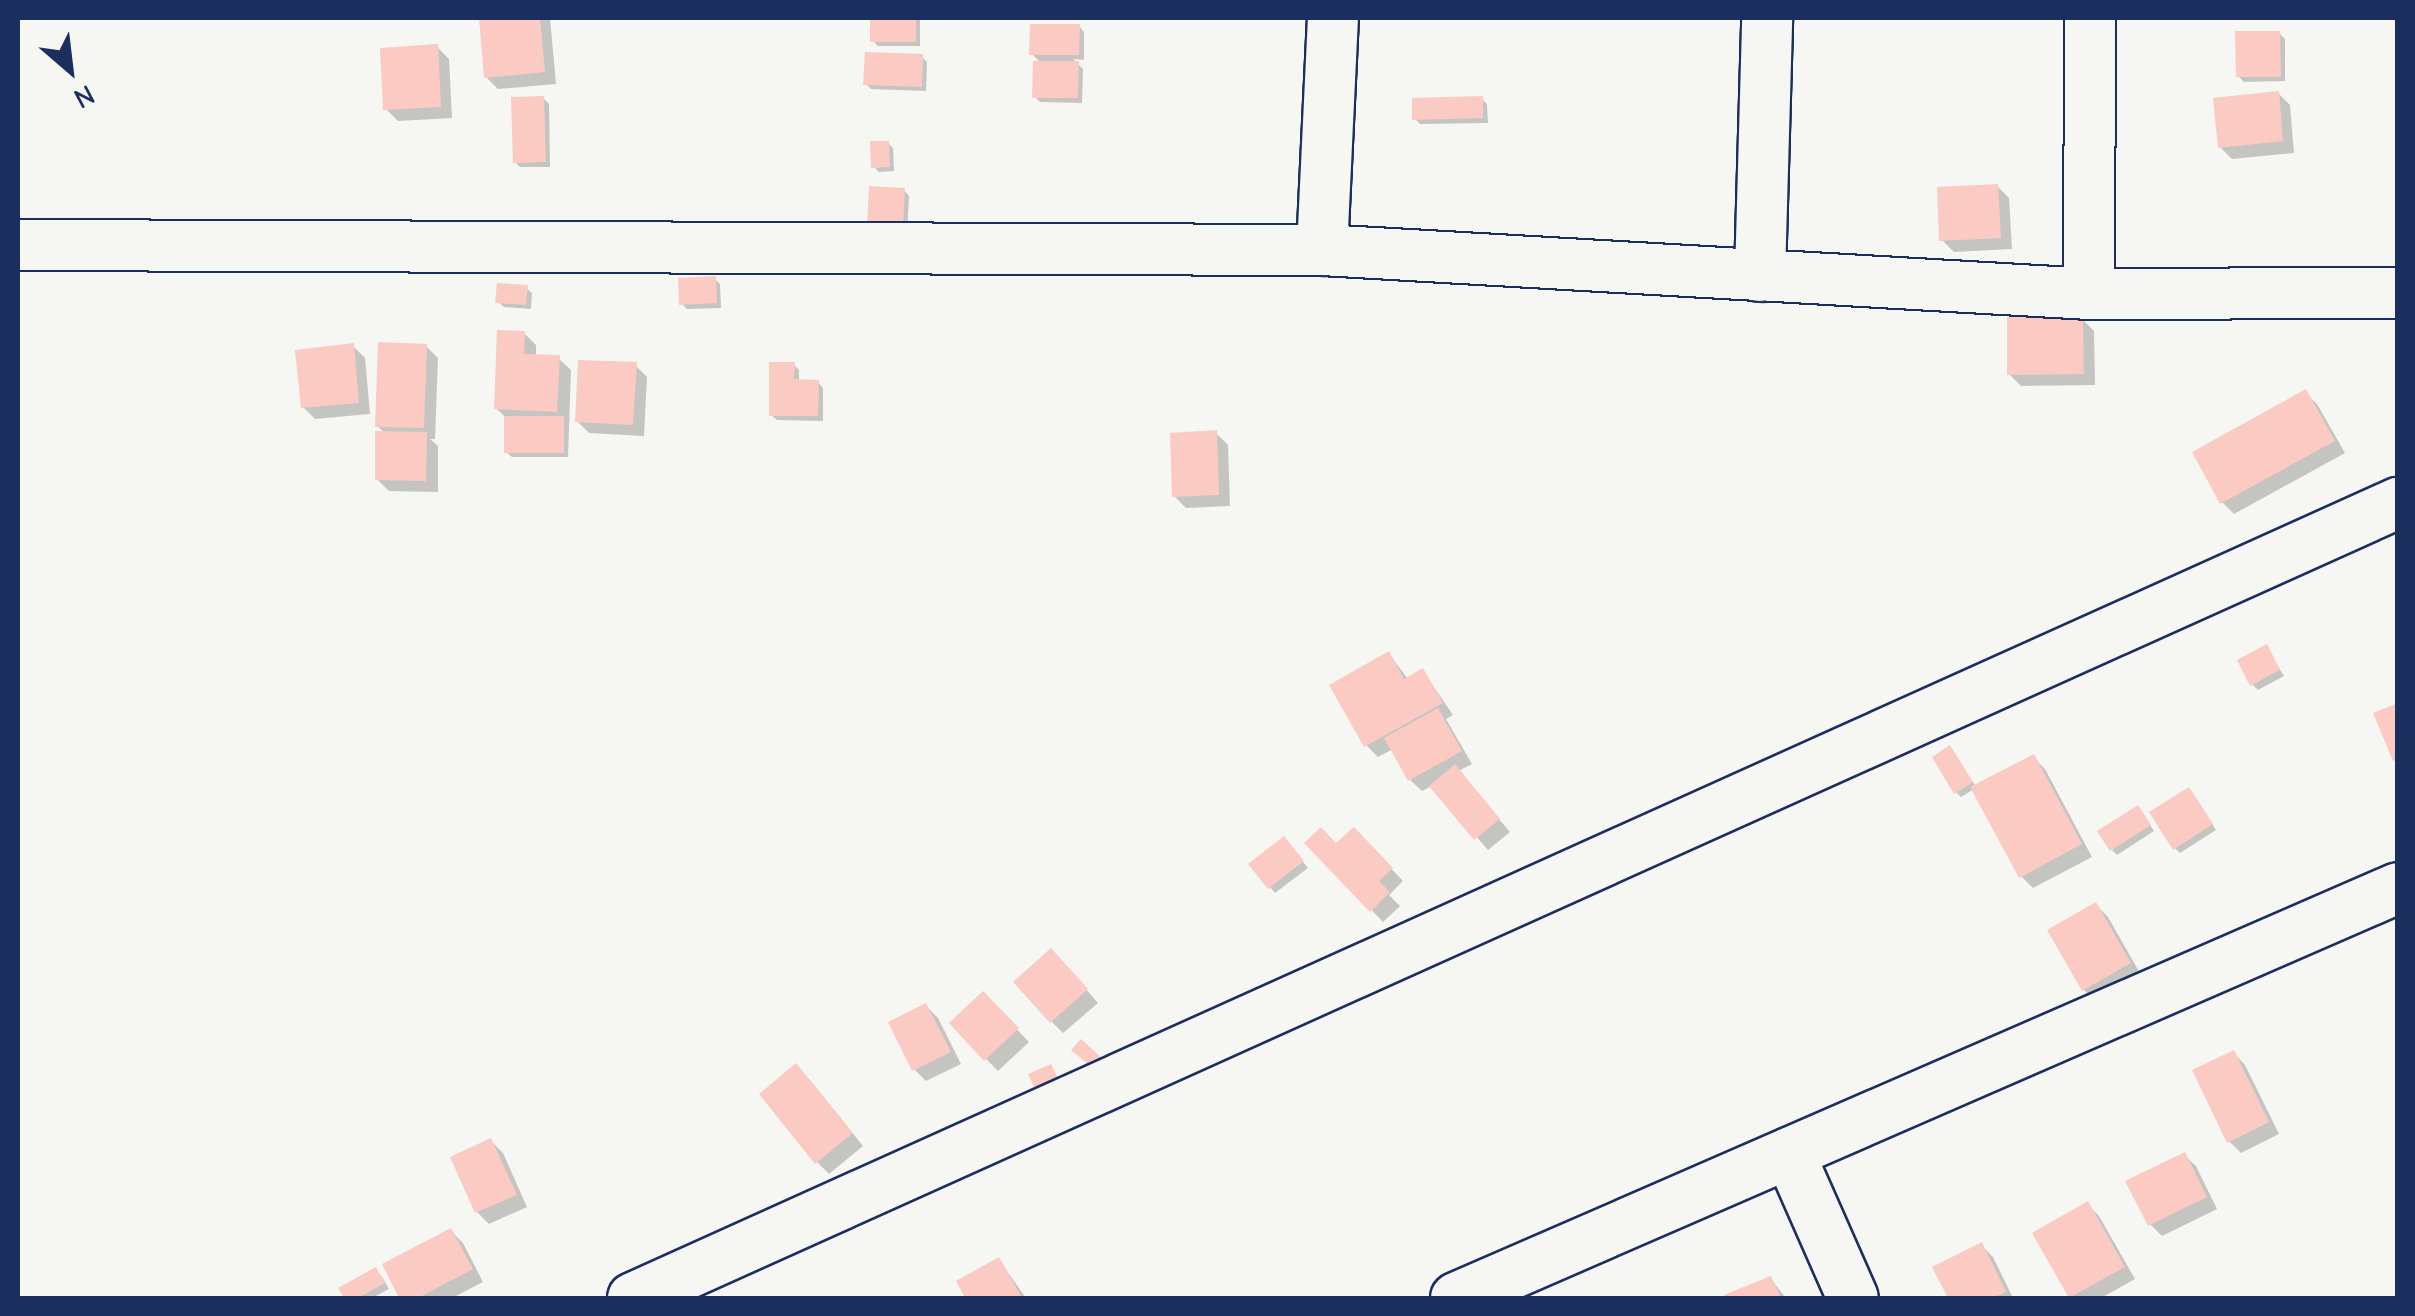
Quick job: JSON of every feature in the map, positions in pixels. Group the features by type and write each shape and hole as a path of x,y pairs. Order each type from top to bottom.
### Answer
{"street":[{"path":"1322,250 1333,18"},
{"path":"1760,276 1767,18"},
{"path":"2089,294 2090,18"},
{"path":"18,245 1322,250 2089,294 2398,293"},
{"path":"634,1298 2398,502"},
{"path":"1456,1298 2398,888"},
{"path":"1789,1153 1854,1298"}],"building":[{"path":"479,18 540,18 545,72 484,78"},
{"path":"870,18 916,18 916,42 870,42"},
{"path":"1030,24 1080,24 1079,55 1029,55"},
{"path":"2235,31 2280,31 2281,77 2236,77"},
{"path":"438,44 441,107 383,110 380,48"},
{"path":"865,52 923,54 922,87 863,85"},
{"path":"1033,61 1079,61 1078,98 1032,98"},
{"path":"2279,91 2283,141 2218,148 2213,98"},
{"path":"544,96 546,162 513,163 511,97"},
{"path":"1483,96 1483,118 1412,120 1412,98"},
{"path":"870,141 889,141 890,167 871,168"},
{"path":"1998,184 2001,238 1939,241 1937,187"},
{"path":"869,186 905,188 903,229 867,228"},
{"path":"716,276 717,303 679,305 678,278"},
{"path":"497,283 528,285 526,305 495,303"},
{"path":"2083,316 2084,374 2007,375 2007,317"},
{"path":"497,330 525,331 524,354 560,355 557,412 494,409"},
{"path":"378,342 427,344 424,428 375,427"},
{"path":"354,343 359,403 301,408 295,350"},
{"path":"578,360 637,362 633,425 575,422"},
{"path":"769,362 795,362 794,379 819,380 818,416 769,416"},
{"path":"2306,389 2335,441 2220,504 2192,452"},
{"path":"504,416 564,416 564,453 504,453"},
{"path":"1217,430 1219,495 1172,497 1170,433"},
{"path":"375,431 427,432 426,481 375,480"},
{"path":"2267,644 2280,670 2250,686 2237,660"},
{"path":"1389,651 1404,679 1423,668 1443,703 1364,747 1329,685"},
{"path":"2398,703 2398,759 2393,761 2373,713"},
{"path":"1438,708 1462,751 1408,781 1384,738"},
{"path":"1950,745 1973,782 1954,794 1932,757"},
{"path":"2034,754 2082,844 2019,878 1970,787"},
{"path":"1455,764 1500,819 1474,840 1429,786"},
{"path":"2189,787 2213,824 2173,850 2149,812"},
{"path":"2138,805 2151,825 2110,851 2097,831"},
{"path":"1321,827 1336,843 1354,827 1393,868 1379,881 1390,892 1370,912 1304,843"},
{"path":"1284,836 1304,861 1268,889 1248,864"},
{"path":"2096,902 2131,963 2082,991 2047,930"},
{"path":"1051,948 1088,989 1050,1023 1013,982"},
{"path":"983,991 1019,1028 984,1061 949,1023"},
{"path":"926,1003 951,1052 912,1071 888,1022"},
{"path":"1081,1039 1104,1060 1095,1070 1071,1050"},
{"path":"2234,1050 2269,1122 2227,1143 2192,1070"},
{"path":"796,1063 853,1133 815,1164 759,1094"},
{"path":"1051,1064 1065,1093 1042,1104 1028,1074"},
{"path":"491,1138 517,1195 475,1213 450,1157"},
{"path":"2185,1152 2207,1197 2148,1226 2125,1181"},
{"path":"2088,1201 2125,1267 2069,1298 2032,1233"},
{"path":"451,1228 473,1269 418,1298 399,1298 382,1264"},
{"path":"1982,1242 2006,1292 1992,1298 1948,1298 1932,1267"},
{"path":"999,1257 1022,1298 965,1298 956,1281"},
{"path":"376,1267 385,1283 358,1298 344,1298 338,1288"},
{"path":"1771,1276 1781,1298 1725,1298 1724,1295"}]}
